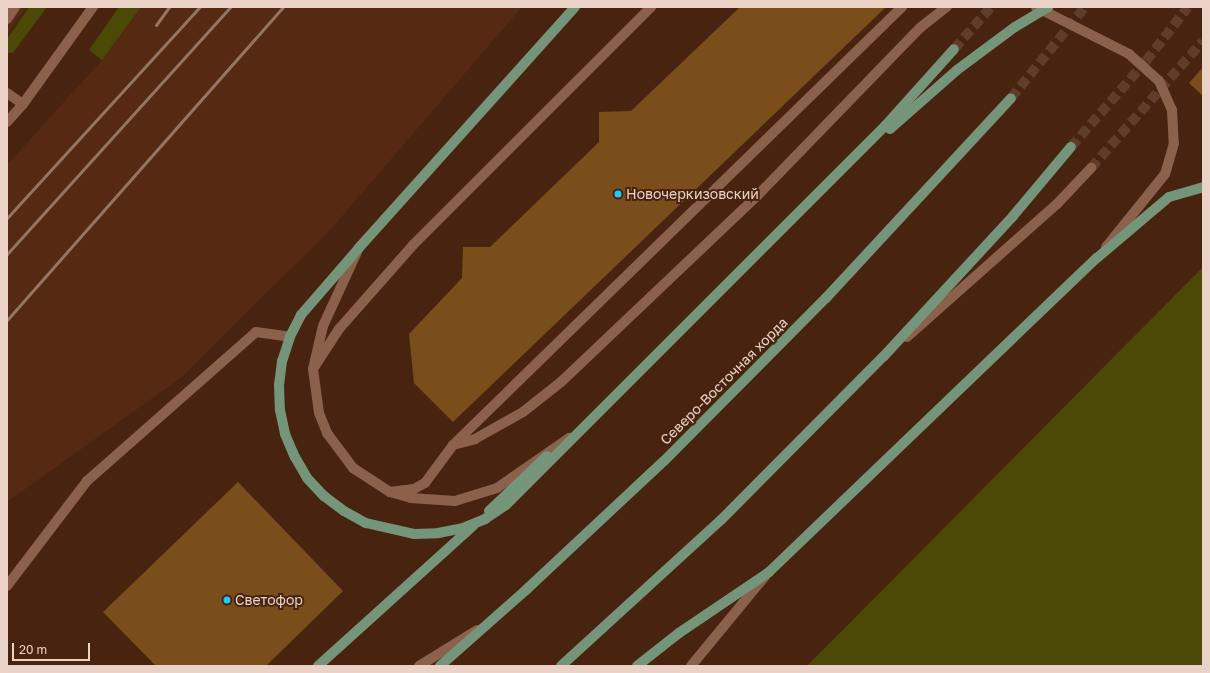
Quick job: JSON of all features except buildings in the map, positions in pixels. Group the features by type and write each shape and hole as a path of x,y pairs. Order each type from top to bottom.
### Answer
{"main road":[{"path":"575,7 359,248 301,316 290,337 280,379 280,410 294,457 308,478 324,496 344,511 366,523 414,534 438,533 463,528 485,519 506,505 524,489 576,433 789,224 885,126 954,49"},
{"path":"318,666 482,518 890,128 957,70 1015,27 1048,7"},
{"name":"Северо-Восточная хорда","path":"440,666 664,461 826,298 1011,98"},
{"path":"561,666 721,520 884,356 1013,216 1071,147"},
{"path":"637,666 679,633 769,572 1097,258 1169,197 1203,187"}],"street":[{"path":"7,19 15,7"},
{"path":"7,122 23,104 93,7"},
{"path":"313,369 339,329 413,245 651,7"},
{"path":"390,492 414,489 425,483 454,445 902,7"},
{"path":"454,445 475,439 523,412 561,382 757,196 921,27 947,7"},
{"path":"1036,7 1129,54 1159,81 1172,110 1174,143 1166,174 1097,258"},
{"path":"7,93 23,104"},
{"path":"884,356 1057,204 1091,168"},
{"path":"359,248 323,326 313,369 318,413 339,452 353,468 390,492 411,498 433,501 476,496 516,476 576,433"},
{"path":"7,586 87,481 250,337 256,332 290,337"},
{"path":"691,666 769,572"},
{"path":"419,666 489,622"}],"shaded area":[{"path":"7,7 26,7 7,35"},
{"path":"29,7 47,7 13,53 7,53 7,39"},
{"path":"119,7 141,7 102,60 89,50"},
{"path":"141,7 522,7 331,229 182,377 7,502 7,165 102,60"},
{"path":"1203,267 1203,666 806,666 811,662"}],"tunnel":[{"path":"954,49 991,7"},
{"path":"1011,98 1085,7"},
{"path":"1071,147 1146,61 1188,7"},
{"path":"1091,168 1203,41"}],"railway":[{"path":"156,25 169,7"},
{"path":"7,218 200,7"},
{"path":"7,254 230,7"},
{"path":"7,320 283,7"}],"place":[{"name":"Новочеркизовский","path":"618,194"},
{"name":"Светофор","path":"227,600"}]}
